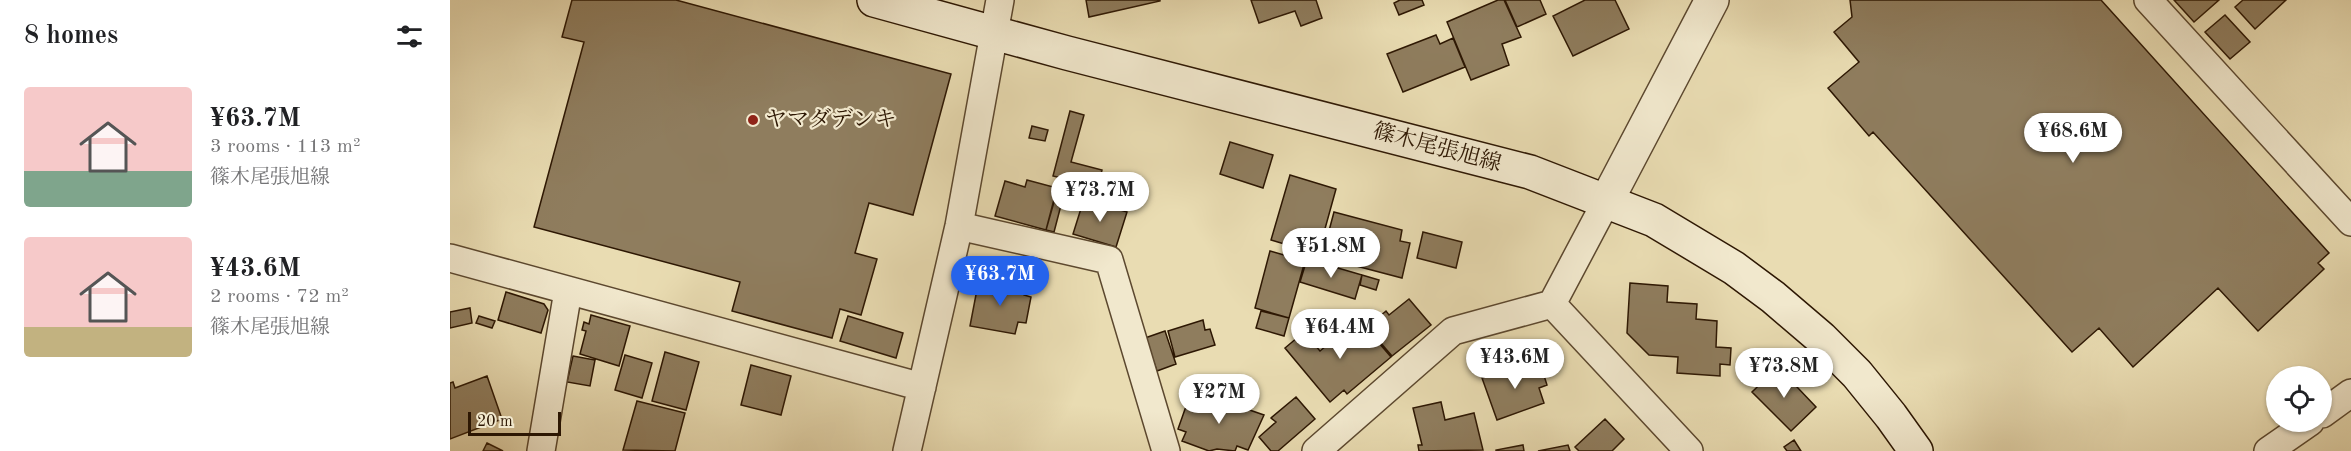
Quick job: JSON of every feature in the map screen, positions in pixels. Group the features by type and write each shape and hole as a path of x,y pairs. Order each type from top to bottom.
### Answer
{"main road":[{"name":"篠木尾張旭線","path":"874,0 1067,53 1530,172 1664,225 1734,268 1773,297 1821,338 1857,374 1916,451"},
{"path":"1606,202 1712,0"}],"street":[{"path":"907,451 959,226 1000,0"},
{"path":"2148,0 2351,222"},
{"path":"1316,451 1453,331 1552,304 1606,202"},
{"path":"959,226 1108,260 1166,451"},
{"path":"450,258 922,387"},
{"path":"544,450 568,291"},
{"path":"1552,304 1689,451"},
{"path":"2332,407 2351,393"},
{"path":"2268,451 2296,432"}],"building":[{"path":"572,0 676,0 951,74 913,215 869,203 855,253 877,259 861,315 840,309 832,338 732,311 740,282 534,227 584,42 562,37"},
{"path":"1086,0 1160,0 1160,1 1089,17"},
{"path":"1251,0 1316,0 1322,18 1301,26 1295,11 1259,23"},
{"path":"1400,0 1422,0 1424,5 1399,15 1394,3"},
{"path":"1498,0 1504,0 1521,37 1502,44 1509,65 1471,80 1447,22"},
{"path":"1505,0 1540,0 1546,14 1517,27"},
{"path":"1585,0 1615,0 1629,29 1573,56 1553,16"},
{"path":"1850,0 2101,0 2329,253 2318,263 2324,269 2258,331 2218,288 2133,367 2099,328 2072,352 1873,132 1869,136 1828,88 1859,62 1834,32 1852,17"},
{"path":"2174,0 2219,0 2194,22"},
{"path":"2243,0 2286,0 2255,29 2235,7"},
{"path":"2225,15 2250,42 2230,59 2205,32"},
{"path":"1436,35 1440,44 1453,38 1465,67 1403,92 1387,54"},
{"path":"1070,111 1084,115 1071,162 1102,170 1098,187 1053,176"},
{"path":"1032,126 1048,130 1045,141 1029,138"},
{"path":"1230,142 1273,155 1263,188 1220,174"},
{"path":"1290,175 1336,189 1318,254 1271,240"},
{"path":"1027,180 1057,188 1046,230 995,216 1005,181 1025,187"},
{"path":"1058,188 1065,190 1054,232 1046,230"},
{"path":"1084,199 1127,212 1116,247 1073,234"},
{"path":"1334,212 1402,230 1400,241 1410,243 1402,278 1322,257"},
{"path":"1423,232 1462,242 1456,268 1417,258"},
{"path":"1270,251 1305,261 1289,318 1255,308"},
{"path":"1307,259 1362,275 1355,299 1300,282"},
{"path":"1362,275 1379,280 1376,290 1360,285"},
{"path":"979,279 1025,288 1024,295 1031,297 1026,323 1018,322 1015,334 970,326"},
{"path":"1630,283 1668,286 1667,302 1697,304 1696,319 1717,321 1716,347 1731,348 1730,365 1720,364 1720,376 1677,373 1678,357 1649,355 1627,333"},
{"path":"506,292 544,304 548,310 541,333 498,320"},
{"path":"1409,299 1431,325 1392,356 1367,327 1386,311 1389,315"},
{"path":"470,308 472,323 450,328 450,312"},
{"path":"1261,311 1289,318 1284,336 1256,328"},
{"path":"591,315 630,326 619,366 580,354 586,331 582,330 584,322 589,324"},
{"path":"479,316 495,321 492,328 476,323"},
{"path":"848,316 903,333 896,358 840,341"},
{"path":"1203,320 1205,330 1210,329 1215,345 1175,357 1168,331"},
{"path":"1361,322 1391,357 1347,394 1344,390 1330,402 1285,348 1304,332 1320,351 1339,335 1342,338"},
{"path":"1165,331 1176,364 1157,371 1145,338"},
{"path":"665,352 699,362 686,410 652,401"},
{"path":"625,355 652,363 642,398 615,390"},
{"path":"573,356 595,360 590,386 567,382"},
{"path":"1529,364 1531,369 1541,366 1547,385 1539,388 1544,403 1497,420 1482,378"},
{"path":"751,365 791,376 781,415 741,405"},
{"path":"1778,367 1816,407 1791,431 1752,392"},
{"path":"487,376 502,419 450,439 450,383 453,382 455,388"},
{"path":"1190,395 1207,401 1209,396 1264,415 1248,450 1237,446 1235,451 1217,449 1209,451 1182,441 1186,432 1178,429"},
{"path":"1296,397 1315,419 1278,451 1271,451 1259,437 1276,422 1271,418"},
{"path":"637,401 685,413 675,451 623,450"},
{"path":"1441,402 1445,420 1474,413 1483,450 1419,451 1418,445 1422,445 1413,408"},
{"path":"1605,419 1624,439 1612,451 1579,451 1575,447"},
{"path":"1794,440 1801,451 1787,451 1784,447"},
{"path":"487,443 503,451 483,451"},
{"path":"1523,445 1524,451 1496,451 1496,450"},
{"path":"1568,445 1570,451 1538,451"}],"place":[{"name":"ヤマダデンキ","path":"753,120"}]}
